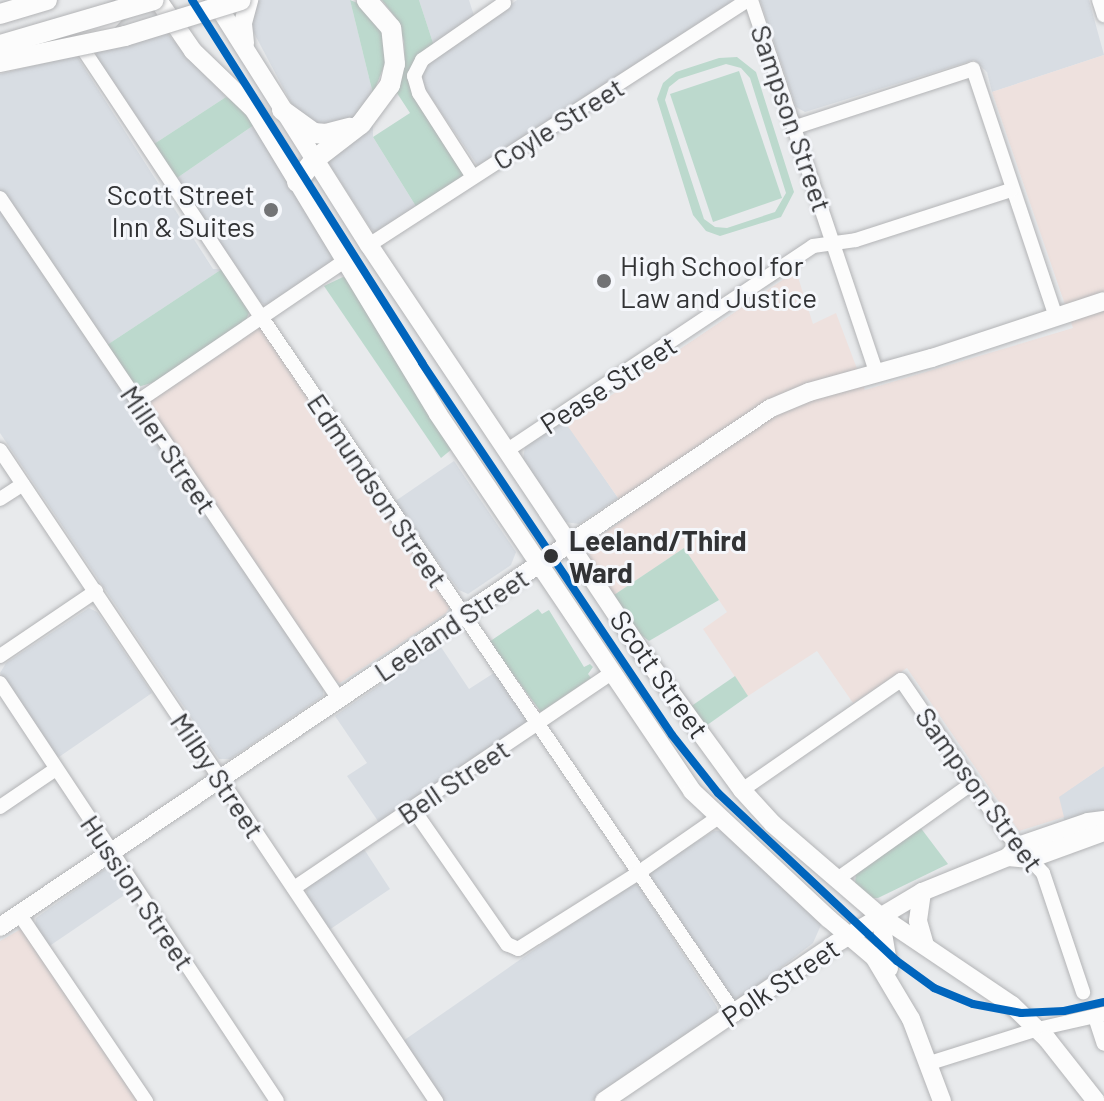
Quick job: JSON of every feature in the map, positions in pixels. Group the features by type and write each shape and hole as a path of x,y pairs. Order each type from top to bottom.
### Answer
{"highway":[{"path":"0,14 47,0"},
{"path":"0,63 125,36 241,0"},
{"path":"0,45 160,5"},
{"path":"297,182 314,160 361,124 390,85 395,64 391,28 374,7"},
{"path":"282,110 314,133 326,134 361,124"}],"main road":[{"path":"51,51 104,26 118,14 124,0"},
{"path":"0,63 79,43 160,5 212,0"},
{"name":"Scott Street","path":"212,0 245,46 282,110 369,245 509,449 645,657 742,790 836,880 880,916 1012,1005 1038,1029 1096,1101"},
{"path":"245,46 243,23 249,0"},
{"name":"Scott Street","path":"160,5 193,51 254,110 438,414 692,791 874,957 896,989"},
{"name":"Leeland Street","path":"0,927 771,408 809,392 877,374 1104,301"},
{"name":"Polk Street","path":"604,1101 849,936 922,892 1019,854 1088,822 1104,820"},
{"name":"Polk Street","path":"1019,854 1104,832"},
{"path":"922,892 918,921 925,945"},
{"path":"880,916 883,948 896,989 930,1063 942,1101"}],"street":[{"name":"Sampson Street","path":"749,0 796,127 877,374"},
{"name":"Coyle Street","path":"369,245 552,123 612,90 749,0"},
{"path":"1099,0 1104,15"},
{"path":"473,177 419,93 414,76 422,60 504,3"},
{"name":"Edmundson Street","path":"79,43 463,616 735,1014"},
{"path":"796,127 973,69 1056,317"},
{"name":"Pease Street","path":"509,449 813,246 856,240 1011,190"},
{"name":"Miller Street","path":"0,198 339,699"},
{"path":"137,402 346,260"},
{"name":"Milby Street","path":"0,450 436,1101"},
{"path":"0,499 23,484"},
{"path":"0,656 96,591"},
{"name":"Bell Street","path":"294,888 611,673"},
{"name":"Sampson Street","path":"742,790 901,680 1019,854 1043,873 1083,992"},
{"name":"Hussion Street","path":"0,683 277,1101"},
{"path":"0,807 56,769"},
{"path":"836,880 971,784"},
{"path":"413,809 507,944 518,949 528,946 720,816"},
{"path":"20,915 146,1101"},
{"path":"930,1063 1038,1029 1100,1015 1104,1044"}],"shaded area":[{"path":"260,0 350,0 373,94 373,137 417,208 376,233 371,229 297,114 254,33 250,23 254,3"},
{"path":"419,0 469,0 475,19 434,46"},
{"path":"517,0 734,0 478,166 421,83 422,66"},
{"path":"760,0 1089,0 1104,55 992,92 987,72 974,60 805,112 796,107"},
{"path":"161,27 226,97 154,144 95,57 97,49"},
{"path":"76,55 213,269 222,269 107,345 0,191 0,74"},
{"path":"1104,55 1104,766 1059,797 1064,817 1019,831 907,668 853,703 817,651 748,696 703,629 727,612 684,548 614,595 591,562 588,549 590,543 630,515 567,425 796,271 813,324 836,313 865,390 1073,328 992,92"},
{"path":"254,125 334,254 331,263 268,306 258,301 177,178"},
{"path":"0,208 323,688 323,696 230,759 219,759 0,433"},
{"path":"261,326 451,605 446,613 340,683 334,680 148,407 149,402"},
{"path":"564,419 618,498 579,524 565,522 523,459 525,447"},
{"path":"454,461 516,552 511,565 468,594 459,590 394,502"},
{"path":"89,608 97,612 152,693 56,759 0,673 6,663"},
{"path":"439,644 469,689 497,671 529,722 380,824 347,776 367,763 335,716"},
{"path":"1104,766 1104,813 1065,823 1058,797"},
{"path":"714,831 722,831 819,918 821,925 813,943 739,1000 731,998 649,875 654,868"},
{"path":"362,846 390,889 329,930 307,896 306,886"},
{"path":"105,869 114,871 129,892 48,947 35,927 36,918"},
{"path":"632,882 639,886 717,1007 717,1016 592,1101 443,1101 403,1041"},
{"path":"21,929 141,1101 0,1101 0,941"}],"green space":[{"path":"350,0 360,4 380,25 389,53 373,94"},
{"path":"382,0 419,0 434,46 409,76 467,174 417,208 373,137 410,113 397,93 405,62 404,41 396,18"},
{"path":"737,57 756,72 794,192 781,217 720,236 706,231 693,215 657,99 663,83 676,72 719,58","holes":["726,64 741,68 750,78 786,193 775,212 727,228 715,227 704,219 665,100 669,87 679,79"]},
{"path":"739,71 782,198 713,222 670,94"},
{"path":"226,97 237,104 254,125 177,178 154,144"},
{"path":"222,269 250,310 245,323 158,381 138,387 132,383 107,345"},
{"path":"343,277 349,279 452,449 441,458 324,286"},
{"path":"684,548 719,600 649,641 640,634 614,595"},
{"path":"538,609 542,614 549,610 584,667 590,664 593,667 588,674 591,678 541,712 489,642"},
{"path":"735,676 748,696 703,728 690,707"},
{"path":"920,827 948,864 878,898 872,898 855,885 856,871"}],"transit line":[{"path":"192,0 422,363 672,735 718,793 897,961 934,988 973,1004 1021,1013 1064,1011 1104,1002"}],"place":[{"name":"Scott Street Inn & Suites","path":"271,210"},
{"name":"High School for Law and Justice","path":"604,281"},
{"name":"Leeland/Third Ward","path":"551,556"}]}
